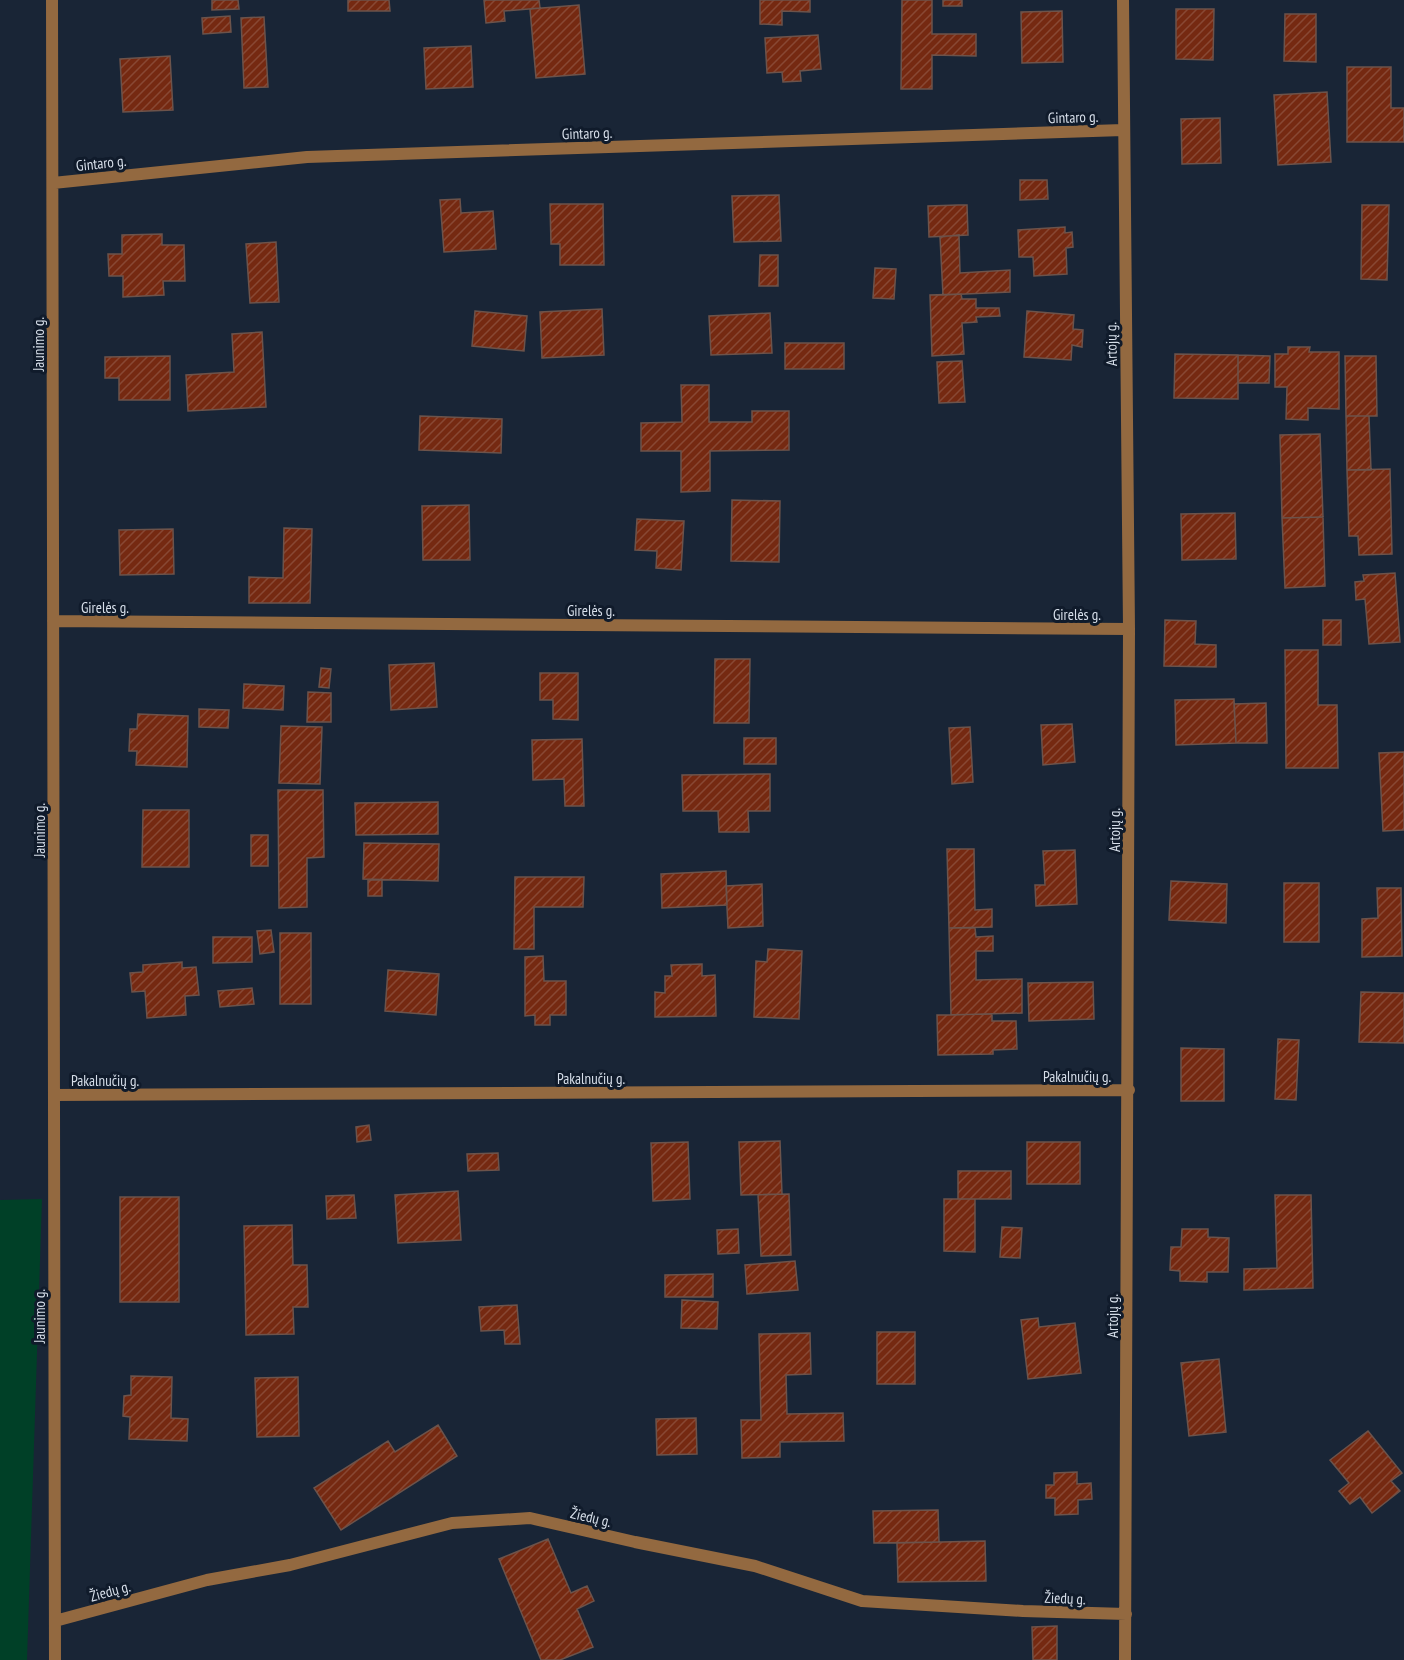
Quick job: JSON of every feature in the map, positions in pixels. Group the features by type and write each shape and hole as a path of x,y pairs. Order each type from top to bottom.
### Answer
{"street":[{"name":"Jaunimo g.","path":"52,0 55,1660"},
{"name":"Artojų g.","path":"1123,0 1129,629 1125,1660"},
{"name":"Gintaro g.","path":"53,183 307,157 1123,130"},
{"name":"Girelės g.","path":"53,621 1129,629"},
{"name":"Pakalnučių g.","path":"54,1095 1129,1090"},
{"name":"Žiedų g.","path":"55,1621 207,1581 290,1565 452,1523 530,1518 755,1566 862,1601 1023,1611 1125,1614"}],"green space":[{"path":"42,1199 27,1660 0,1660 0,1200"}],"building":[{"path":"212,0 238,0 239,9 212,10"},
{"path":"348,0 389,0 390,11 348,11"},
{"path":"484,0 539,0 540,8 504,11 505,21 486,23"},
{"path":"760,0 810,0 810,12 782,11 782,25 760,24"},
{"path":"902,0 932,0 932,34 976,34 976,56 932,55 932,89 901,89"},
{"path":"943,0 962,0 962,6 943,6"},
{"path":"579,5 585,74 536,78 530,9"},
{"path":"1176,9 1214,9 1213,60 1176,59"},
{"path":"1062,11 1063,62 1022,63 1021,12"},
{"path":"1285,14 1316,14 1316,62 1284,61"},
{"path":"230,16 231,32 203,34 202,18"},
{"path":"264,17 268,87 244,88 241,18"},
{"path":"818,35 821,69 800,71 801,81 783,82 782,72 767,73 765,38"},
{"path":"471,46 473,87 426,89 424,48"},
{"path":"170,56 173,110 123,112 120,59"},
{"path":"1347,67 1391,67 1391,108 1404,108 1404,142 1347,142"},
{"path":"1327,92 1331,162 1278,165 1274,95"},
{"path":"1220,118 1221,163 1182,164 1181,119"},
{"path":"1020,180 1047,180 1048,199 1020,200"},
{"path":"779,195 781,241 734,242 732,196"},
{"path":"460,199 461,213 493,211 496,249 444,252 440,200"},
{"path":"550,204 603,204 604,265 560,265 560,244 551,244"},
{"path":"967,205 968,235 929,237 928,206"},
{"path":"1362,205 1389,205 1387,280 1361,279"},
{"path":"1065,227 1065,233 1072,232 1073,247 1066,248 1067,274 1034,276 1033,257 1019,257 1018,230"},
{"path":"162,234 162,245 184,245 185,281 163,281 164,295 123,297 123,276 109,276 108,254 122,254 122,235"},
{"path":"959,235 960,273 1010,270 1010,292 943,295 940,237"},
{"path":"276,242 279,302 250,303 246,244"},
{"path":"760,255 778,255 778,286 759,286"},
{"path":"875,268 896,269 894,299 873,298"},
{"path":"961,294 962,299 976,299 976,308 999,308 1000,316 976,317 977,322 962,323 964,354 932,356 930,295"},
{"path":"602,309 604,355 542,358 540,312"},
{"path":"475,311 527,316 524,351 472,346"},
{"path":"1027,311 1074,315 1073,329 1083,330 1082,347 1072,345 1071,360 1024,357"},
{"path":"770,313 772,353 711,355 709,316"},
{"path":"262,332 266,407 188,411 186,375 234,372 232,334"},
{"path":"785,343 844,343 844,369 785,369"},
{"path":"1288,347 1310,347 1309,352 1339,352 1339,409 1308,408 1308,420 1286,419 1287,387 1275,387 1275,354 1288,354"},
{"path":"1175,354 1238,355 1238,399 1174,398"},
{"path":"1238,355 1270,356 1269,383 1238,383"},
{"path":"170,356 170,400 119,400 119,378 105,378 105,357"},
{"path":"1345,356 1376,356 1377,416 1346,416"},
{"path":"962,361 965,402 939,403 937,362"},
{"path":"681,385 709,385 709,422 752,422 752,411 789,411 789,450 710,451 710,491 681,492 681,451 641,451 641,423 682,422"},
{"path":"420,416 502,419 501,453 419,450"},
{"path":"1346,416 1369,416 1371,470 1347,470"},
{"path":"1320,434 1323,517 1282,518 1280,435"},
{"path":"1390,469 1392,554 1359,555 1358,536 1349,536 1347,470"},
{"path":"732,500 780,501 779,562 731,561"},
{"path":"469,505 470,560 423,560 422,506"},
{"path":"1235,513 1236,559 1182,560 1181,514"},
{"path":"1323,517 1325,586 1285,588 1282,518"},
{"path":"637,519 684,521 681,570 656,568 657,551 635,550"},
{"path":"284,528 312,529 310,603 249,603 249,577 283,578"},
{"path":"173,529 174,574 120,575 119,530"},
{"path":"1395,573 1400,642 1369,644 1365,599 1356,600 1355,582 1364,581 1363,575"},
{"path":"1165,620 1196,621 1195,644 1216,645 1216,667 1164,666"},
{"path":"1323,620 1341,620 1341,645 1323,645"},
{"path":"1285,650 1318,650 1318,705 1337,705 1338,768 1286,768"},
{"path":"715,659 750,659 749,723 714,723"},
{"path":"434,663 437,707 391,710 389,665"},
{"path":"321,668 331,669 329,688 319,687"},
{"path":"540,673 578,673 578,720 553,719 553,700 540,700"},
{"path":"244,684 284,686 283,710 243,708"},
{"path":"308,692 331,693 331,722 307,722"},
{"path":"1234,699 1236,743 1176,745 1175,700"},
{"path":"1266,703 1267,743 1236,743 1234,704"},
{"path":"199,709 229,710 228,728 199,727"},
{"path":"138,714 188,716 187,767 136,765 137,751 129,751 130,729 137,729"},
{"path":"1072,724 1075,762 1043,765 1041,725"},
{"path":"281,726 322,727 320,784 279,783"},
{"path":"970,727 973,782 952,784 949,728"},
{"path":"744,738 776,738 776,764 744,764"},
{"path":"582,739 584,806 565,806 564,779 533,780 532,740"},
{"path":"1404,752 1404,830 1383,831 1379,753"},
{"path":"770,774 770,811 748,811 749,832 719,832 718,811 683,811 682,775"},
{"path":"278,790 323,790 324,857 307,858 307,907 279,908"},
{"path":"438,802 438,834 356,835 355,803"},
{"path":"143,810 189,810 189,867 142,867"},
{"path":"251,835 268,835 268,866 251,866"},
{"path":"364,843 439,844 438,881 363,879"},
{"path":"947,849 974,849 975,910 992,909 992,927 949,928"},
{"path":"1075,850 1077,904 1036,906 1035,885 1045,885 1043,851"},
{"path":"726,871 727,905 662,908 661,874"},
{"path":"515,877 584,877 583,907 534,907 534,949 514,949"},
{"path":"368,880 382,880 382,896 368,896"},
{"path":"1171,881 1227,884 1226,923 1169,920"},
{"path":"1284,883 1319,883 1319,942 1284,942"},
{"path":"762,884 763,926 728,928 726,886"},
{"path":"1377,888 1401,888 1402,956 1362,957 1362,919 1378,918"},
{"path":"949,928 975,928 976,937 993,936 993,951 976,951 976,980 1022,979 1022,1013 951,1015"},
{"path":"271,930 274,952 260,954 257,931"},
{"path":"280,933 311,933 311,1004 280,1004"},
{"path":"213,937 252,937 252,962 213,963"},
{"path":"768,949 802,951 799,1019 754,1017 756,961 767,962"},
{"path":"543,956 544,981 566,981 566,1015 550,1015 550,1025 535,1025 535,1015 525,1016 525,957"},
{"path":"182,962 182,968 196,967 199,995 185,996 186,1015 147,1018 145,991 132,992 130,973 143,972 143,965"},
{"path":"702,964 702,976 715,975 716,1016 655,1017 655,992 665,993 665,976 672,976 671,965"},
{"path":"388,970 439,974 436,1015 385,1011"},
{"path":"1093,982 1094,1019 1029,1021 1028,983"},
{"path":"252,988 254,1004 220,1007 218,991"},
{"path":"1361,992 1404,993 1404,1043 1359,1042"},
{"path":"992,1014 992,1021 1016,1021 1017,1049 993,1050 993,1054 938,1055 937,1015"},
{"path":"1278,1039 1299,1040 1296,1100 1275,1099"},
{"path":"1181,1048 1224,1049 1224,1101 1181,1101"},
{"path":"369,1125 371,1140 357,1142 356,1127"},
{"path":"780,1141 782,1194 741,1195 739,1142"},
{"path":"688,1142 690,1199 653,1201 651,1143"},
{"path":"1027,1142 1080,1142 1080,1184 1027,1184"},
{"path":"498,1153 499,1170 468,1171 467,1154"},
{"path":"958,1171 1011,1171 1011,1199 958,1199"},
{"path":"458,1191 461,1240 398,1243 395,1195"},
{"path":"789,1194 791,1255 761,1256 758,1195"},
{"path":"354,1195 356,1218 327,1219 326,1196"},
{"path":"1275,1195 1311,1195 1313,1288 1244,1290 1244,1269 1277,1268"},
{"path":"120,1197 179,1197 179,1302 120,1302"},
{"path":"944,1199 975,1199 975,1252 944,1251"},
{"path":"292,1225 293,1265 307,1265 308,1307 293,1307 294,1334 246,1335 244,1226"},
{"path":"1002,1227 1022,1228 1020,1258 1000,1257"},
{"path":"738,1229 739,1253 718,1254 717,1230"},
{"path":"1182,1229 1208,1229 1208,1237 1229,1238 1228,1272 1207,1272 1207,1282 1180,1281 1180,1271 1170,1270 1171,1247 1181,1247"},
{"path":"795,1261 798,1290 747,1294 745,1265"},
{"path":"713,1274 713,1297 665,1297 665,1275"},
{"path":"682,1300 718,1302 717,1329 681,1328"},
{"path":"517,1305 520,1344 505,1344 504,1330 481,1331 479,1307"},
{"path":"1038,1318 1039,1327 1075,1323 1081,1373 1028,1379 1021,1320"},
{"path":"877,1332 915,1332 915,1384 877,1384"},
{"path":"810,1333 811,1374 786,1375 787,1414 843,1413 844,1441 780,1442 780,1457 742,1458 741,1420 761,1420 759,1334"},
{"path":"1219,1359 1226,1432 1189,1436 1181,1363"},
{"path":"131,1376 172,1377 171,1418 188,1419 187,1441 129,1439 130,1417 123,1416 124,1396 131,1395"},
{"path":"298,1377 299,1436 257,1437 255,1378"},
{"path":"696,1418 697,1454 657,1455 656,1419"},
{"path":"438,1425 457,1456 341,1530 314,1488 388,1441 395,1452"},
{"path":"1368,1431 1402,1473 1391,1481 1400,1491 1372,1513 1360,1497 1350,1504 1339,1491 1349,1483 1330,1460"},
{"path":"1077,1472 1077,1484 1091,1483 1092,1499 1078,1500 1078,1514 1055,1515 1055,1498 1046,1498 1046,1485 1054,1485 1054,1473"},
{"path":"938,1510 939,1542 874,1543 873,1511"},
{"path":"548,1539 571,1593 587,1586 594,1601 577,1609 593,1647 560,1660 541,1660 499,1559"},
{"path":"985,1541 986,1581 898,1582 897,1543"},
{"path":"1057,1626 1057,1660 1033,1660 1032,1627"}]}
